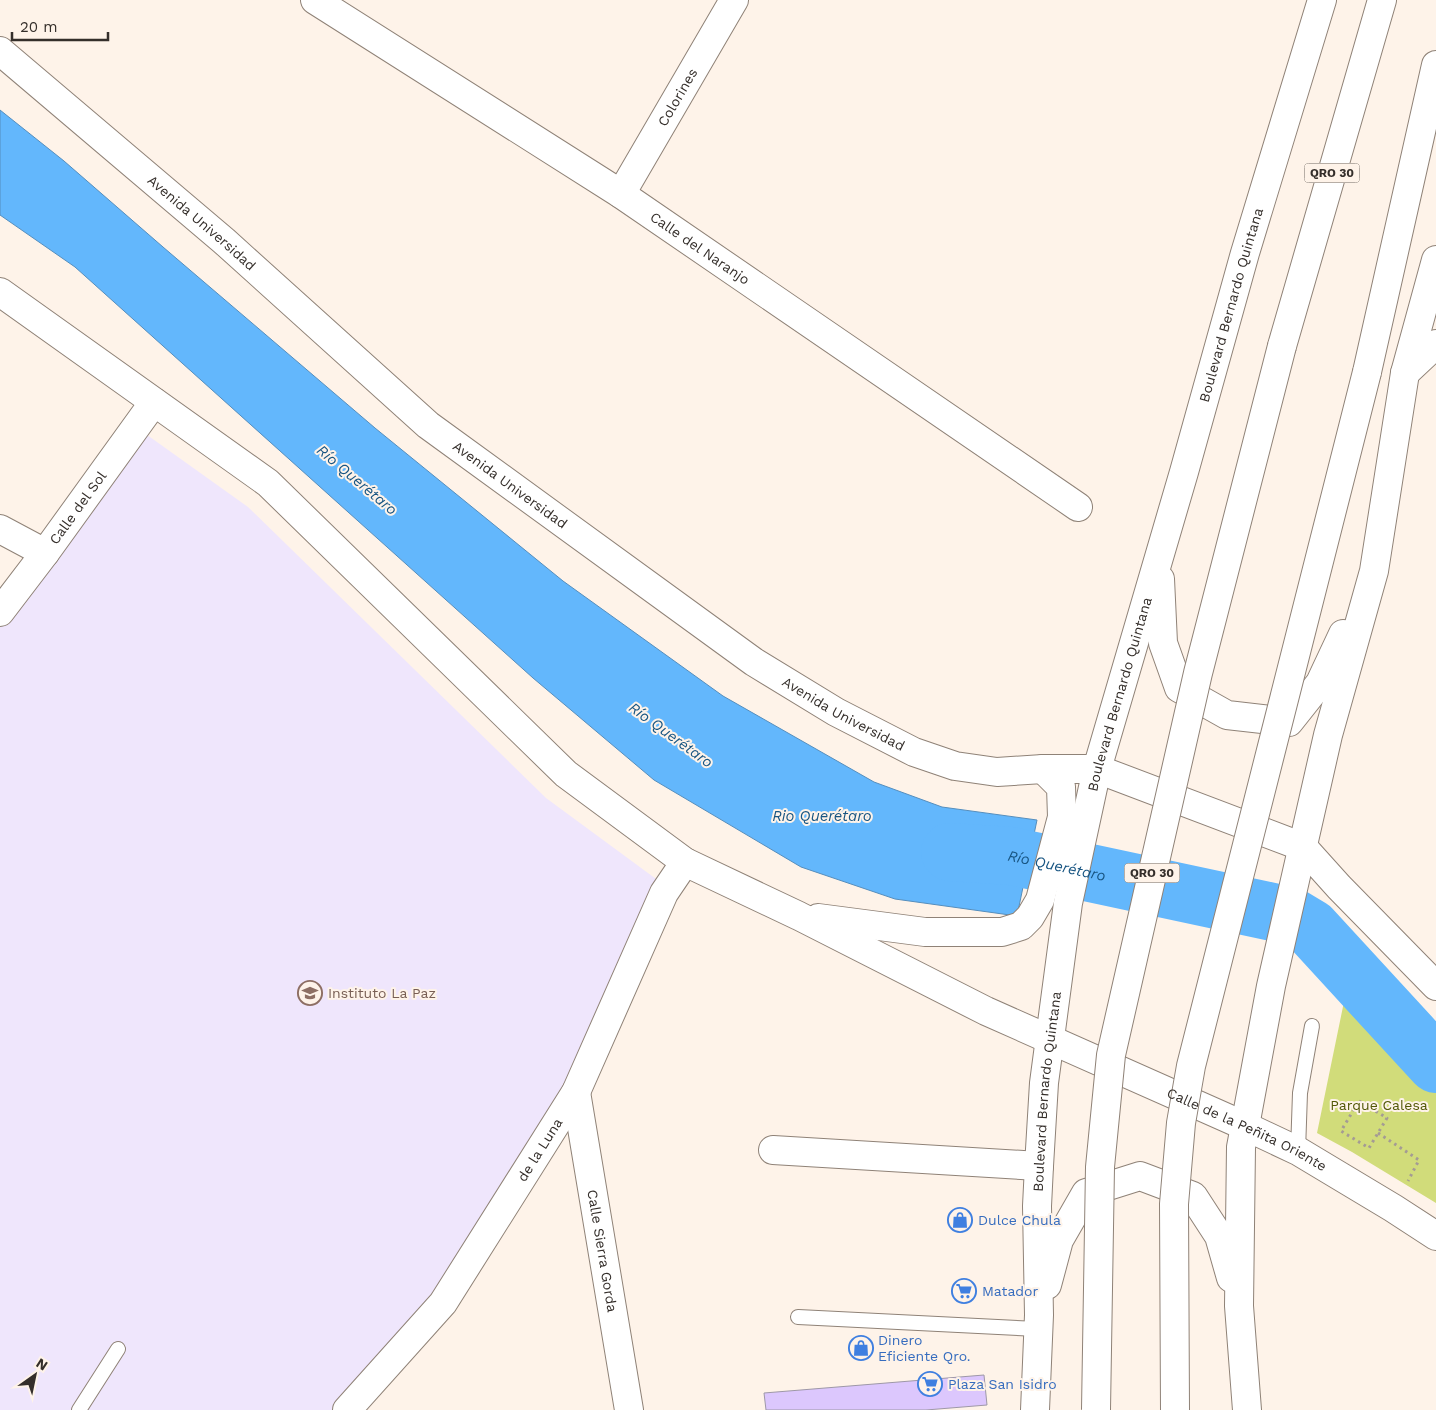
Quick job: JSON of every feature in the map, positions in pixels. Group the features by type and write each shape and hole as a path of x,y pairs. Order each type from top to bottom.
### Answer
{"main road":[{"name":"Calle del Naranjo","path":"316,0 621,194 1078,506"},
{"name":"Colorines","path":"621,194 734,0"},
{"name":"Boulevard Bernardo Quintana","path":"1035,1410 1039,1322 1037,1206 1044,1083 1068,903 1097,770 1245,253 1322,0"},
{"name":"QRO 30","path":"1096,1410 1100,1167 1111,1055 1198,673 1282,346 1382,0"},
{"name":"Avenida Universidad","path":"0,51 224,241 428,425 754,662 836,712 914,752 955,766 997,772 1042,769 1097,770 1303,847"},
{"path":"1175,1410 1174,1204 1181,1122 1191,1066 1367,372 1436,65"},
{"path":"1247,1410 1239,1306 1241,1147 1271,986 1328,735 1374,571 1405,373 1436,260"},
{"path":"0,292 268,483 566,774 686,862 799,916 986,1011 1050,1038"},
{"path":"1405,373 1436,344"},
{"name":"Calle del Sol","path":"0,612 154,402"},
{"path":"0,528 45,553"},
{"path":"1159,557 1163,643 1179,688 1227,715 1288,722 1320,683 1374,571"},
{"path":"799,916 925,932 1002,932 1021,926 1030,917 1040,900 1062,818 1061,787 1042,769"},
{"path":"1303,847 1436,986"},
{"name":"de la Luna","path":"347,1410 443,1303 576,1092 664,893 686,862"},
{"name":"Calle de la Peñita Oriente","path":"1050,1038 1298,1151 1436,1236"},
{"name":"Calle Sierra Gorda","path":"576,1092 629,1410"},
{"path":"773,1150 1039,1166"},
{"path":"1039,1322 1059,1240 1086,1193 1140,1176 1193,1196 1219,1236 1239,1306"}],"lane":[{"path":"1298,1151 1300,1092 1312,1026"},
{"path":"798,1317 1039,1322"},
{"path":"79,1410 118,1349"}],"path":[{"path":"1359,1101 1387,1118 1369,1148 1356,1140 1341,1131 1359,1101"},
{"path":"1378,1133 1420,1160 1393,1208"},
{"path":"1354,1146 1356,1140"}],"shaded area":[{"name":"Instituto La Paz","path":"136,427 248,507 546,798 667,887 576,1092 443,1303 347,1410 0,1410 0,612"}],"green space":[{"name":"Parque Calesa","path":"1346,992 1436,1085 1436,1203 1317,1133"}],"water":[{"name":"Rio Querétaro","path":"0,110 64,161 375,428 563,581 723,696 874,782 942,807 1037,820 1017,916 895,899 801,867 654,780 533,678 75,267 0,215"}],"building":[{"name":"Plaza San Isidro","path":"984,1375 987,1405 926,1410 766,1410 764,1393"}],"waterway":[{"name":"Río Querétaro","path":"950,852 1011,856 1291,916 1311,928 1436,1064"}],"place":[{"name":"Instituto La Paz","path":"310,993"},
{"name":"Dulce Chula","path":"960,1220"},
{"name":"Matador","path":"964,1291"},
{"name":"Dinero Eficiente Qro.","path":"861,1348"},
{"name":"Plaza San Isidro","path":"930,1384"}]}
